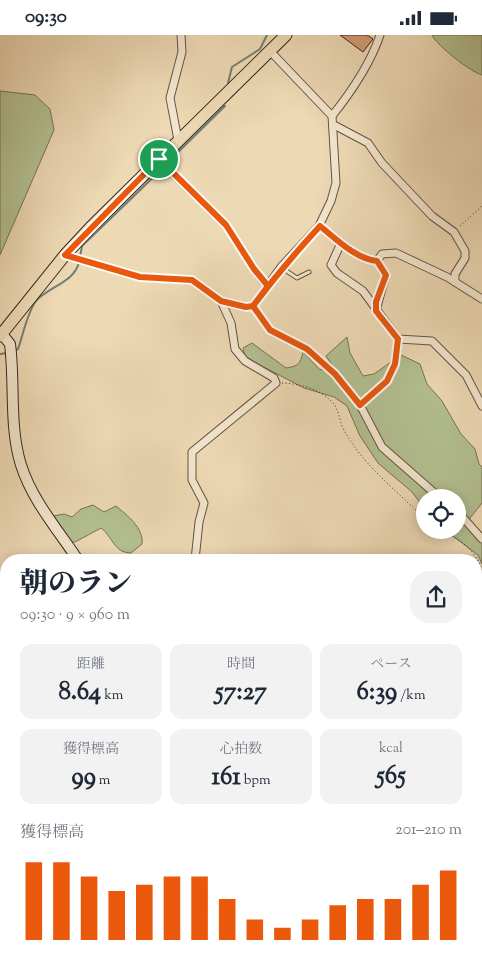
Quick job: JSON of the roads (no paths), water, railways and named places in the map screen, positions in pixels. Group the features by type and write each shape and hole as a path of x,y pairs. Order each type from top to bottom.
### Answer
{"main road":[{"path":"74,554 34,495 21,467 15,431 10,344 1,335 65,255 178,140 286,35"}],"street":[{"path":"178,140 170,98 182,52 181,35"},
{"path":"332,116 349,95 373,55 380,35"},
{"path":"65,255 140,277 192,280 221,301 246,307 253,306 281,267 320,226 336,183 332,116 270,51"},
{"path":"334,125 368,143 382,163 432,216 454,232 465,251 465,258 455,274 455,282"},
{"path":"159,159 226,225 254,269 268,286"},
{"path":"320,226 340,243 368,260 377,261"},
{"path":"340,243 331,265 337,273 363,291 398,339 395,364 387,381 360,405"},
{"path":"377,261 382,254 396,253 455,282 482,299"},
{"path":"376,311 376,302 386,275 377,261"},
{"path":"196,554 199,522 204,503 192,480 192,452 276,383 274,378 245,361 235,349 231,323 221,301"},
{"path":"253,306 270,330 307,349 335,374 360,405 382,447 430,489"},
{"path":"398,339 432,341 466,375 482,406"},
{"path":"466,521 482,539"}],"lane":[{"path":"281,267 297,278 309,272"}],"waterway":[{"path":"228,83 232,67 260,49 267,35"},
{"path":"167,163 225,106"},
{"path":"80,257 82,246 164,167"},
{"path":"14,351 18,349 28,318 36,301 72,275 79,262"},
{"path":"0,354 7,353"}]}
